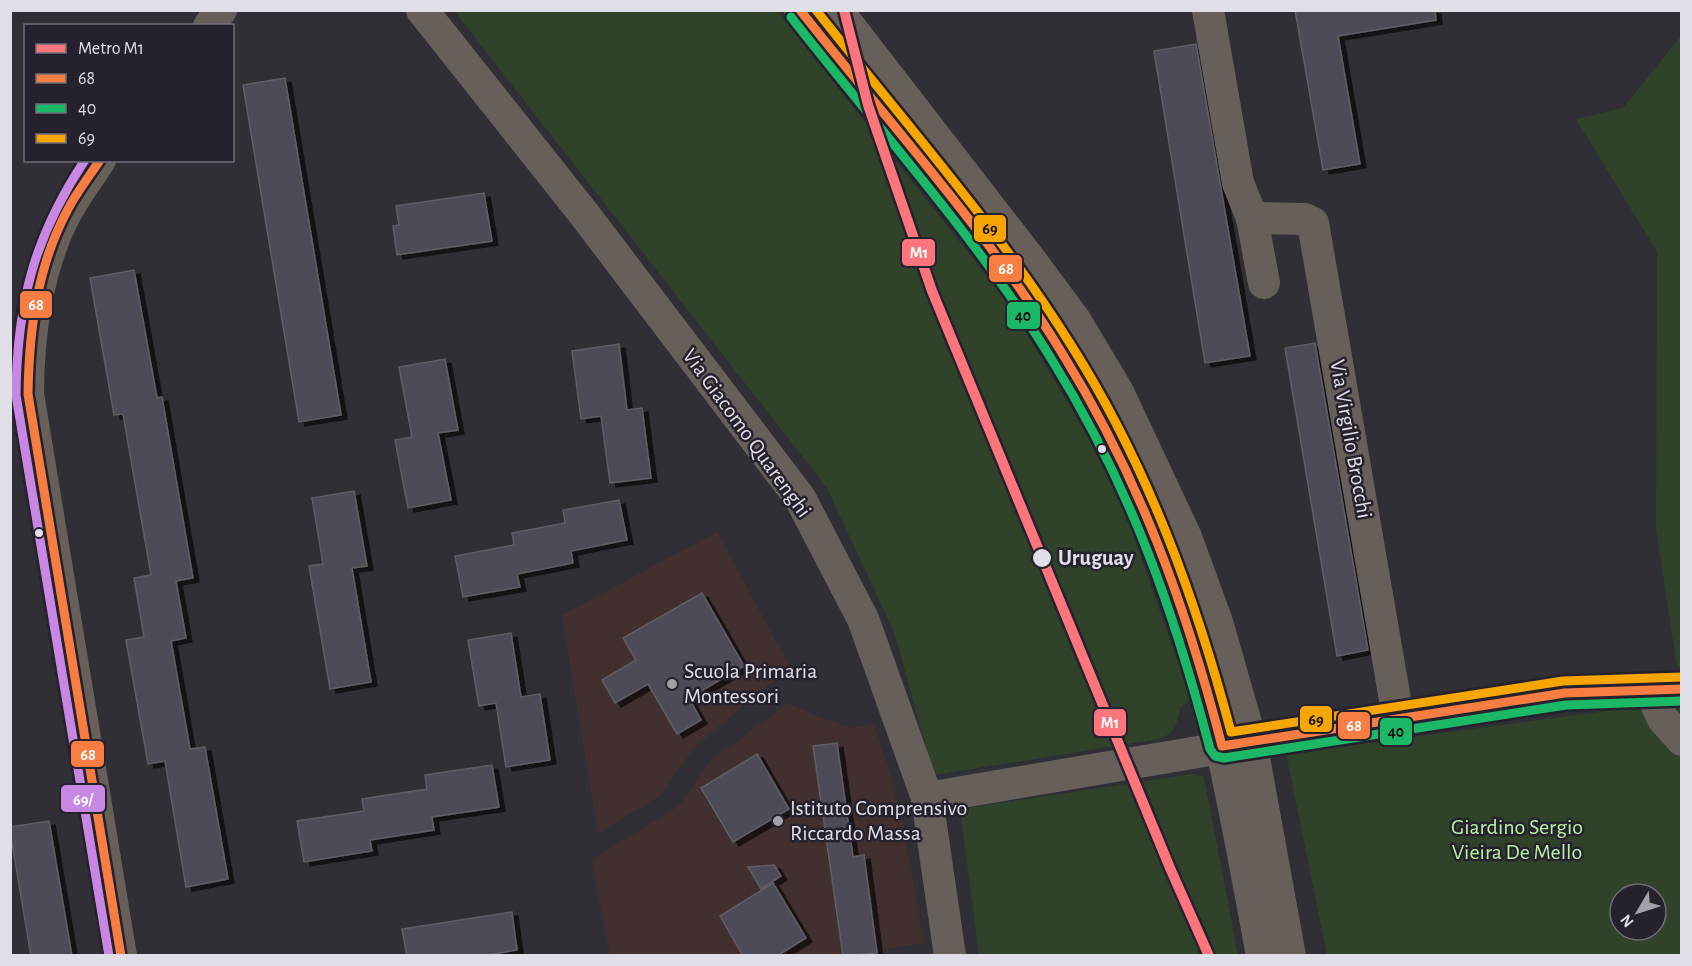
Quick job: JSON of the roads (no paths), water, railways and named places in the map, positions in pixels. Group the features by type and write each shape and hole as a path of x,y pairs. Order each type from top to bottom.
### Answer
{"street":[{"path":"210,24 221,10"},
{"name":"Via Giacomo Quarenghi","path":"422,10 584,214 800,498 862,619 927,798 950,956"},
{"path":"1208,10 1238,183 1252,218 1264,284"},
{"path":"821,15 1029,258 1075,320 1118,392 1186,537 1218,622 1236,744 1262,956"},
{"path":"99,162 67,212 43,275 19,396 121,956"},
{"name":"Via Virgilio Brocchi","path":"1252,218 1305,219 1313,223 1398,717"},
{"path":"1649,689 1663,719 1682,740"},
{"path":"927,798 1398,717 1565,693 1682,689"},
{"path":"1236,744 1290,956"}],"metro line":[{"name":"M1","path":"844,10 868,105 932,291 1170,868 1209,956"}],"place":[{"name":"Uruguay","path":"1042,558"},
{"name":"Scuola Primaria Montessori","path":"672,684"},
{"name":"Istituto Comprensivo Riccardo Massa","path":"778,821"}],"park label":[{"name":"Giardino Sergio Vieira De Mello","path":"1517,840"}]}
